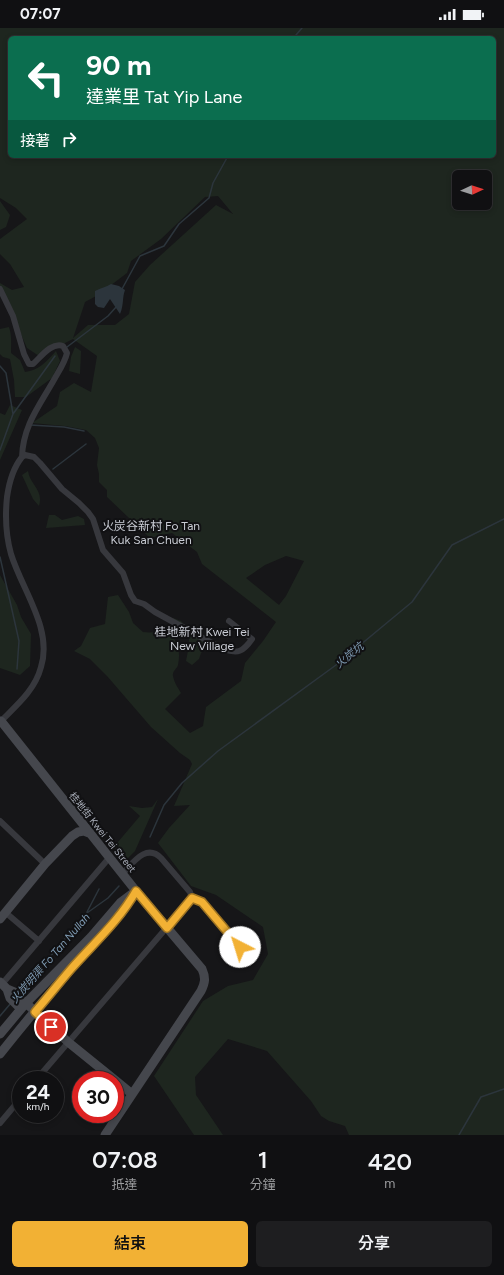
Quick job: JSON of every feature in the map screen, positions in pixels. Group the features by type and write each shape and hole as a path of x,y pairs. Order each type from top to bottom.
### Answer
{"street":[{"path":"0,289 13,316 28,363 33,364 47,351 56,346 62,346 67,353 56,376 29,422 24,439 22,457"},
{"path":"1,721 27,694 36,682 42,666 44,650 40,626 15,564 7,534 6,512 8,492 16,464 25,455 34,457 62,489 88,512 93,519 103,550 122,573 135,601 144,604 155,612 223,649 230,652 238,652 245,649 252,639 229,621"},
{"name":"桂地街 Kwei Tei Street","path":"1,721 109,858 202,969 205,975 205,983 201,991 105,1135"},
{"path":"0,821 45,864"},
{"path":"39,941 3,916 45,864 72,836 78,832 89,833"},
{"path":"122,874 144,853 152,851 156,853 190,892 192,898 202,902 240,947"},
{"path":"104,1071 68,1042 35,1012 21,1004 6,988 39,941 109,858"},
{"path":"0,1034 21,1004 91,937 121,902 136,891"},
{"path":"0,1054 71,969 106,932 127,906 136,891"},
{"path":"44,1071 192,898"},
{"path":"124,1087 132,1094"},
{"path":"0,1123 12,1109"}],"shaded area":[{"path":"0,28 504,28 504,1135 349,1135 345,1126 329,1121 321,1116 311,1101 267,1051 228,1039 195,1077 196,1095 223,1135 194,1135 154,1076 203,1001 228,986 253,980 268,954 263,927 216,895 191,886 158,843 169,828 190,805 174,806 192,764 190,760 151,727 107,676 90,659 74,651 81,646 90,628 105,624 108,597 118,595 129,612 133,623 143,632 162,632 172,636 175,640 179,660 173,676 181,693 165,709 190,733 203,726 206,707 241,681 245,663 276,622 202,564 197,552 172,533 150,538 107,497 107,490 99,482 97,465 99,448 95,438 86,430 65,426 32,423 57,406 60,392 74,383 91,392 97,356 73,339 39,356 27,348 0,287 0,283 12,290 24,287 10,264 0,254 0,239 27,219 16,208 0,198","holes":["218,196 233,214 216,205 150,265 135,282 129,314 115,325 88,325 73,338 85,302 98,295 127,273 131,261 161,239 205,197","286,556 304,561 286,596 279,605 246,578 265,565"]},
{"path":"0,201 10,215 6,227 0,230"},
{"path":"111,284 119,286 125,290 120,314 110,299 104,308 98,307 95,304 95,291"},
{"path":"9,327 11,337 11,353 20,360 25,372 38,367 56,351 60,361 52,378 26,397 15,397 14,380 10,359 3,357 0,354 0,329"},
{"path":"75,347 81,351 80,374 69,371 71,357"},
{"path":"10,405 22,410 0,460 0,413 5,415"},
{"path":"28,471 29,476 40,496 39,506 33,499 22,475"},
{"path":"49,515 55,515 62,520 78,516 84,519 85,525 46,528"},
{"path":"0,575 31,634 30,666 20,675 0,668"},
{"path":"173,618 181,621 196,637 209,644 201,653 199,659 192,665 186,661 189,638 173,628"},
{"path":"158,799 135,851 124,862 112,849 140,816 129,806 142,808 152,807"}],"waterway":[{"path":"296,36 302,28"},
{"path":"122,289 140,256 164,246 179,224 209,198 213,183 227,158"},
{"path":"67,347 108,316 117,306"},
{"path":"13,414 55,356"},
{"path":"0,366 6,373 13,414 0,450"},
{"path":"30,425 64,427 84,431"},
{"path":"53,469 86,444"},
{"name":"火炭坑","path":"150,837 164,805 182,783 218,751 336,665 412,602 452,545 504,519"},
{"path":"0,557 19,641 17,669"},
{"name":"火炭明渠 Fo Tan Nullah","path":"20,992 87,913 108,898 119,886"},
{"path":"87,912 99,889"},
{"name":"火炭明渠 Fo Tan Nullah","path":"0,1016 11,1003"},
{"path":"459,1135 481,1097 504,1089"}],"district":[{"name":"火炭谷新村 Fo Tan Kuk San Chuen","path":"151,533"},
{"name":"桂地新村 Kwei Tei New Village","path":"202,639"}],"route":[{"path":"51,1027 35,1012 127,906 136,891 167,928 192,898 202,902 240,947"}]}
